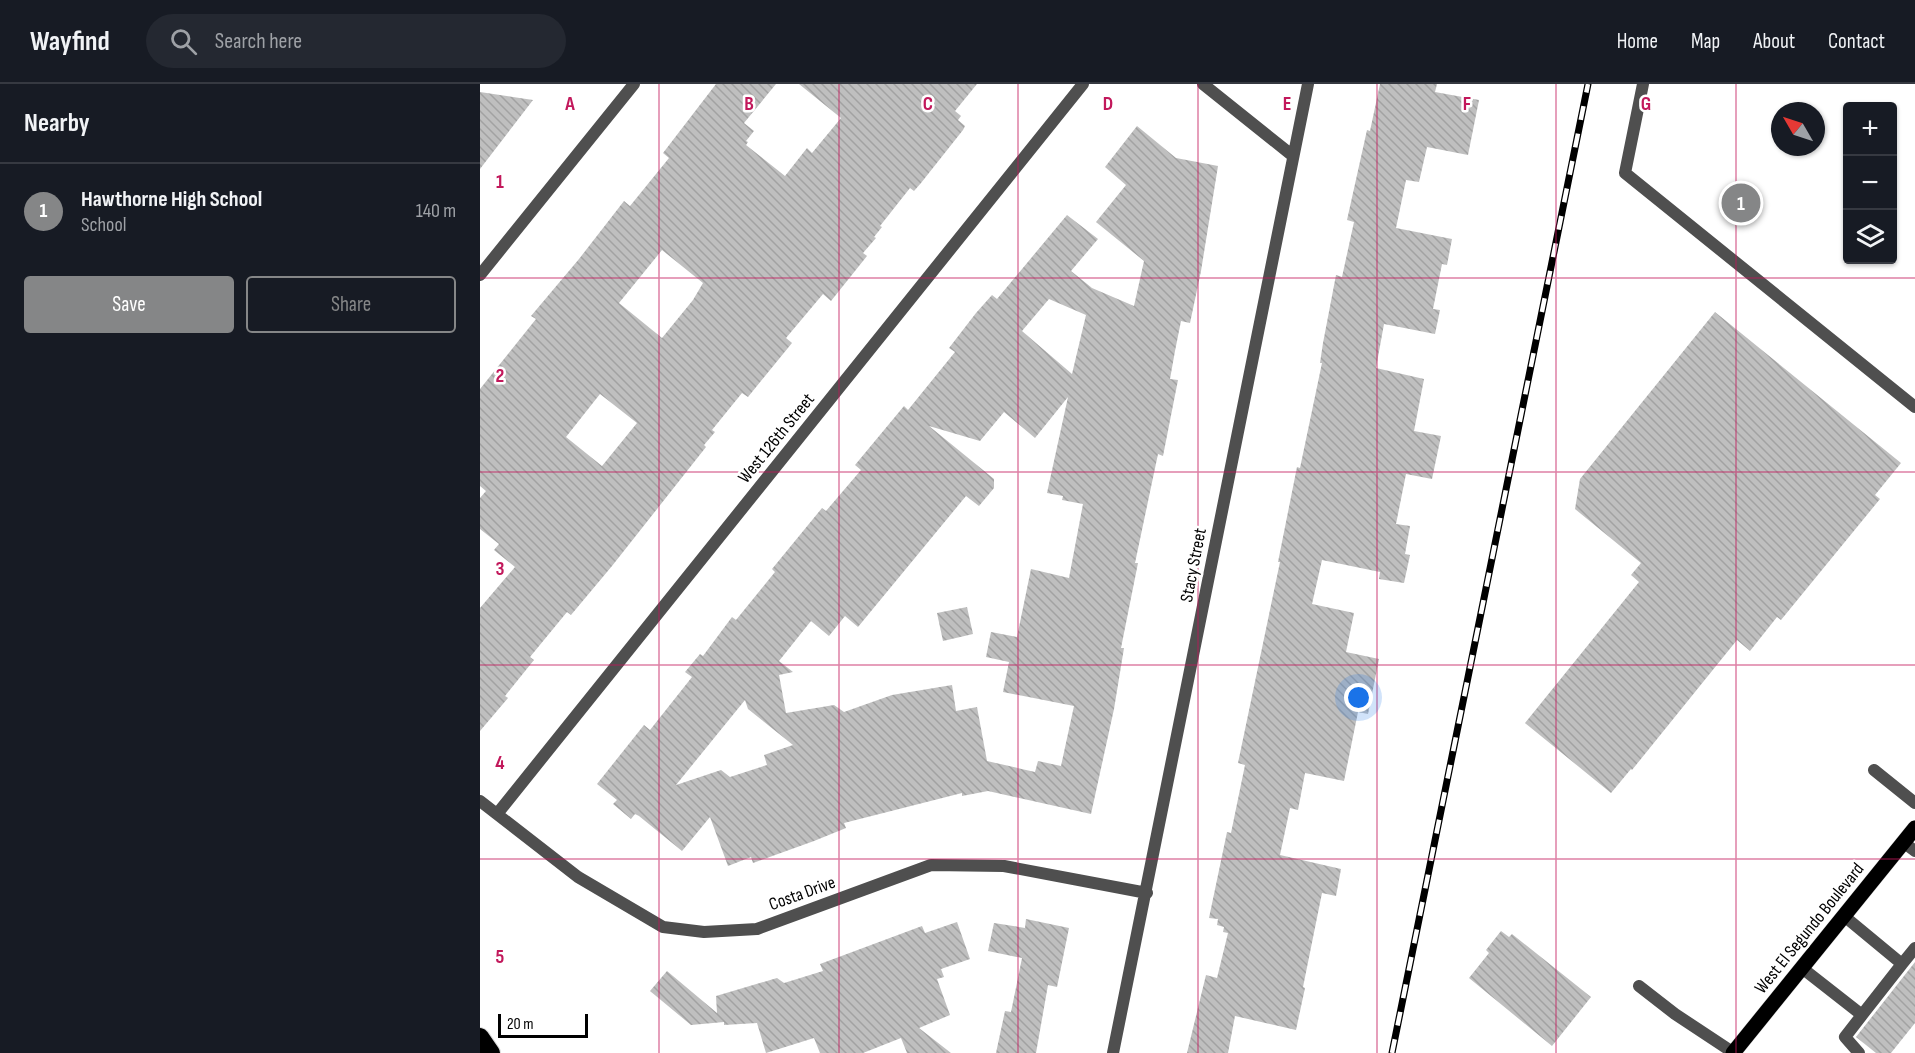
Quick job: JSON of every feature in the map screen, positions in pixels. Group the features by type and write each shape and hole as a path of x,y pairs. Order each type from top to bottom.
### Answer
{"highway":[{"path":"480,1037 491,1053"}],"main road":[{"name":"West El Segundo Boulevard","path":"1734,1053 1844,916 1909,847 1915,828"}],"street":[{"path":"480,275 634,84"},
{"name":"West 126th Street","path":"497,814 1083,84"},
{"path":"1203,84 1293,156"},
{"name":"Stacy Street","path":"1113,1053 1308,84"},
{"path":"1643,84 1625,173 1915,407"},
{"path":"1874,770 1915,803"},
{"name":"Costa Drive","path":"480,801 578,877 663,927 704,932 756,929 931,865 1004,866 1147,893"},
{"path":"1844,916 1902,964"},
{"path":"1859,1053 1845,1037 1915,948"},
{"path":"1802,968 1862,1015"},
{"path":"1639,986 1675,1014 1734,1053"}],"building":[{"path":"716,84 776,84 744,123 754,131 746,141 748,142 746,145 785,176 807,148 812,153 841,118 799,84 977,84 955,111 961,116 958,120 965,126 963,130 921,183 914,191 910,188 880,226 882,227 874,237 876,238 863,253 867,256 831,301 823,294 786,338 792,343 748,397 742,393 712,430 715,432 704,445 706,447 571,615 567,612 530,657 534,660 505,696 508,698 480,731 480,608 515,567 494,550 499,544 480,529 480,498 486,491 480,486 480,389 536,319 531,316 624,201 630,206 669,158 663,153","holes":["662,250 703,283 693,300 662,338 619,303","600,394 637,423 602,466 566,437"]},
{"path":"1380,84 1437,84 1435,92 1479,100 1468,155 1427,147 1419,182 1406,180 1396,228 1452,239 1447,265 1442,264 1433,309 1440,310 1435,334 1384,324 1376,368 1424,379 1414,431 1441,436 1432,479 1406,474 1396,524 1410,526 1405,554 1410,555 1404,583 1379,579 1380,572 1322,560 1312,604 1354,613 1346,652 1379,659 1368,714 1358,712 1344,781 1305,773 1298,810 1290,808 1280,855 1341,869 1336,896 1322,893 1296,1030 1235,1016 1228,1053 1187,1053 1206,975 1217,978 1228,933 1223,932 1224,927 1217,925 1218,919 1209,918 1227,832 1231,833 1245,765 1238,763 1280,562 1278,562 1297,467 1300,468 1322,363 1320,363 1323,343 1336,275 1342,277 1354,222 1347,220"},
{"path":"480,92 533,100 480,169"},
{"path":"1137,126 1176,158 1218,166 1190,323 1181,321 1175,351 1170,379 1178,380 1163,456 1158,454 1135,563 1138,563 1121,648 1124,648 1114,709 1091,814 988,791 962,796 962,793 844,823 846,828 814,841 753,863 751,857 728,866 710,817 682,851 639,816 635,814 631,819 613,804 617,800 597,784 644,725 650,730 692,677 685,672 700,654 703,656 732,617 736,620 775,572 772,569 822,508 826,511 861,470 855,465 904,406 908,410 955,352 949,348 976,313 992,295 997,299 1067,215 1098,239 1071,271 1092,288 1134,306 1144,261 1096,222 1126,185 1105,167","holes":["1049,299 1086,315 1072,374 1022,331","1068,397 1047,493 1063,496 1062,500 1083,504 1069,578 1031,569 1017,637 991,632 986,657 1009,662 1003,692 1074,706 1061,766 1038,761 1035,772 987,761 977,707 956,711 952,685 892,695 844,712 834,705 786,713 779,675 793,672 779,661 811,621 829,636 845,616 858,627 966,496 979,506 994,488 994,479 929,426 980,441 1004,412 1035,438","745,700 748,709 793,745 764,755 767,765 730,777 721,770 676,785"]},
{"path":"1715,312 1901,463 1875,495 1880,499 1781,620 1777,617 1750,651 1737,640 1611,793 1525,723 1639,582 1631,575 1641,563 1575,509 1580,479"},
{"path":"967,607 973,634 943,641 937,613"},
{"path":"1026,919 1069,928 1057,987 1048,985 1036,1053 996,1053 1005,1011 1011,1012 1022,958 988,951 994,923 1025,928"},
{"path":"957,922 970,959 941,969 944,977 937,979 950,1015 919,1028 951,1053 907,1053 901,1038 863,1053 820,1053 814,1038 766,1053 757,1023 724,1025 724,1022 691,1025 650,991 667,971 717,1013 716,996 777,978 784,983 823,971 820,964 922,926 925,933"},
{"path":"1501,931 1509,937 1512,934 1591,997 1552,1046 1469,978 1489,953 1486,950"},
{"path":"1915,962 1915,1023 1891,1053 1876,1053 1856,1037"}],"railway":[{"path":"1392,1053 1588,84"}],"place":[{"name":"Hawthorne High School","path":"1741,203"}]}
